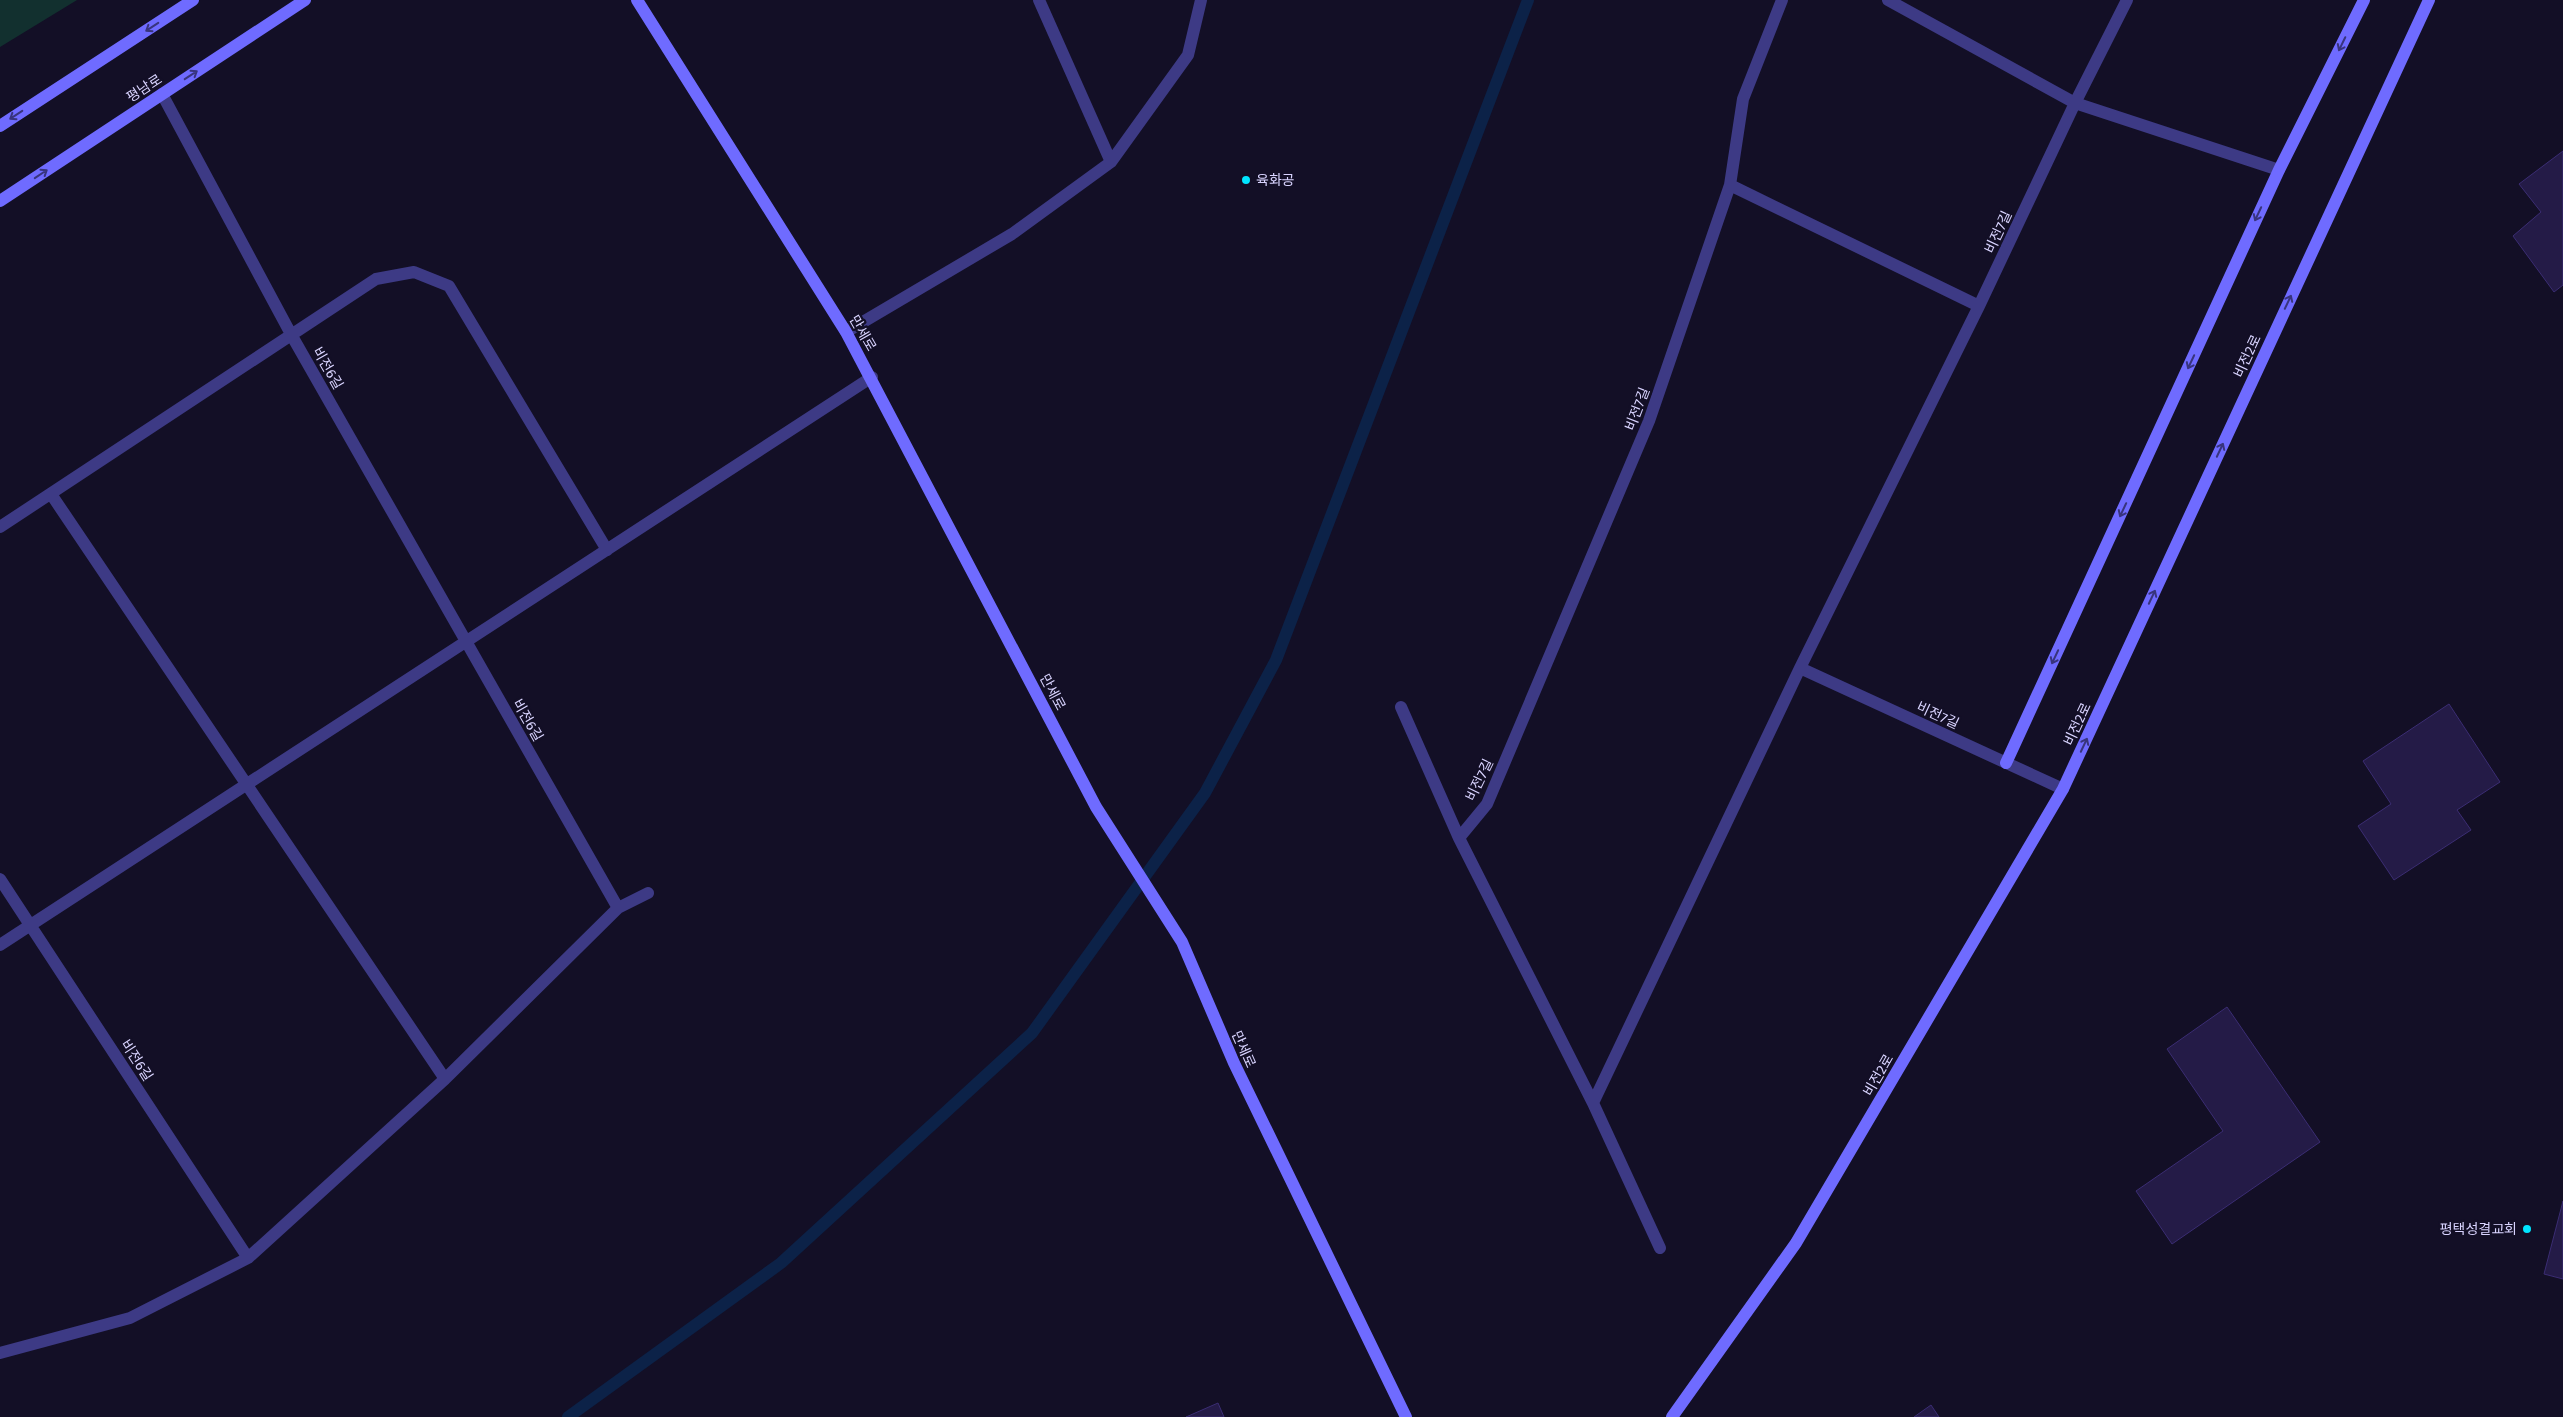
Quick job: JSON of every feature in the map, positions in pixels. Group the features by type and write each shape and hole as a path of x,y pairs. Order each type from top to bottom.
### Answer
{"street":[{"path":"0,126 193,0"},
{"name":"평남로","path":"0,201 305,0"},
{"name":"만세로","path":"637,0 846,332 872,377 1096,807 1182,942 1234,1063 1406,1417"},
{"path":"1039,0 1112,162"},
{"path":"846,332 1012,234 1112,162 1188,55 1201,0"},
{"name":"비전7길","path":"1459,838 1487,804 1649,421 1730,185 1742,100 1782,0"},
{"path":"1888,0 2075,103 2279,170"},
{"name":"비전7길","path":"1593,1103 1800,668 1979,306 2075,103 2127,0"},
{"path":"2006,763 2279,170 2364,0"},
{"name":"비전2로","path":"1672,1417 1796,1243 2063,789 2429,0"},
{"name":"비전6길","path":"162,94 292,336 618,908"},
{"path":"1730,185 1979,306"},
{"path":"0,527 376,279 414,272 449,286 607,550"},
{"path":"0,945 872,377"},
{"path":"51,494 445,1079"},
{"name":"비전7길","path":"1800,668 2063,789"},
{"path":"1402,707 1459,838 1593,1103 1660,1248"},
{"name":"비전6길","path":"0,879 248,1258"},
{"path":"0,1353 130,1318 248,1258 445,1079 618,908 648,893"}],"green space":[{"path":"0,0 77,0 0,47"}],"building":[{"path":"2563,151 2563,285 2554,292 2513,236 2541,212 2519,184"},
{"path":"2449,704 2500,782 2457,810 2471,830 2394,880 2358,826 2391,804 2363,761"},
{"path":"2227,1007 2320,1142 2172,1244 2136,1191 2223,1131 2167,1049"},
{"path":"2563,1201 2563,1279 2544,1274"},
{"path":"1218,1403 1224,1417 1186,1417"},
{"path":"1931,1405 1939,1417 1914,1417"}],"waterway":[{"path":"568,1417 781,1263 1032,1033 1205,793 1276,660 1528,0"}],"place":[{"name":"육화공","path":"1246,180"},
{"name":"평택성결교회","path":"2527,1229"}]}
